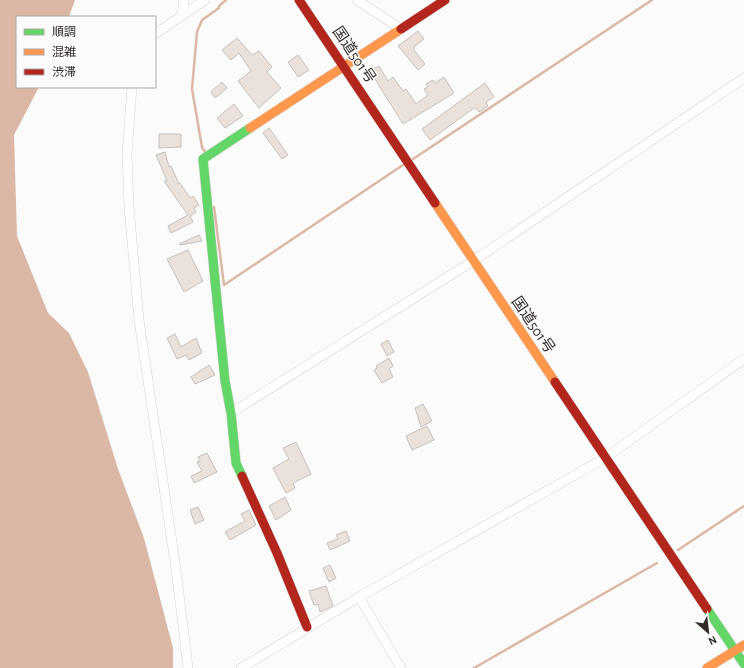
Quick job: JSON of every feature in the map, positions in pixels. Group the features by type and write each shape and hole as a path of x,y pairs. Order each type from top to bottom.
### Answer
{"main road":[{"name":"国道501号","path":"299,0 345,66 473,261 744,664"},
{"path":"307,627 278,553 236,463 231,413 225,381 203,159 445,0"},
{"path":"707,668 744,645"}],"street":[{"path":"182,15 184,0"},
{"path":"156,33 206,0"},
{"path":"357,0 401,29"},
{"path":"231,413 473,261 744,78"},
{"path":"132,88 127,154 129,207 138,320 176,569 188,668"},
{"path":"241,668 359,597 605,458 744,359"},
{"path":"359,597 401,668"}],"shaded area":[{"path":"0,0 75,0 69,16 16,16 16,88 38,88 14,135 17,236 48,313 69,333 88,372 118,469 144,538 173,648 173,668 0,668"}],"building":[{"path":"418,31 424,39 414,47 414,50 425,64 418,70 398,46"},
{"path":"237,38 252,55 259,51 272,67 267,72 281,88 259,108 238,81 251,71 239,53 231,60 222,50"},
{"path":"298,55 309,70 298,77 288,62"},
{"path":"379,66 388,81 393,77 403,91 406,89 416,104 428,95 424,89 428,87 426,84 433,80 435,83 444,77 454,93 403,124 370,71"},
{"path":"222,82 227,88 215,98 211,92"},
{"path":"485,83 494,97 486,102 488,106 479,112 476,108 474,108 430,140 422,129"},
{"path":"234,104 243,116 225,128 217,118"},
{"path":"269,128 288,155 282,159 263,133"},
{"path":"159,134 181,134 181,147 159,148"},
{"path":"165,152 169,167 171,166 179,184 180,183 190,198 193,196 199,205 194,208 196,212 190,216 193,222 171,233 168,226 188,215 164,181 167,181 156,155"},
{"path":"199,235 202,241 179,244"},
{"path":"188,250 203,281 184,292 167,259"},
{"path":"175,334 181,347 196,338 202,353 189,360 186,355 177,359 167,338"},
{"path":"388,340 394,352 387,356 381,344"},
{"path":"389,358 393,366 389,369 393,377 382,383 374,370 377,368 376,366"},
{"path":"209,365 215,375 195,384 191,377"},
{"path":"423,404 432,421 421,427 415,408"},
{"path":"427,426 434,440 412,450 406,436"},
{"path":"296,442 311,474 293,483 295,488 286,493 273,468 289,459 283,448"},
{"path":"207,453 217,472 194,483 191,476 202,471 197,462 200,461 198,457"},
{"path":"285,497 291,510 276,520 269,506"},
{"path":"198,507 204,520 195,524 190,510"},
{"path":"249,510 256,525 230,540 225,532 245,521 241,514"},
{"path":"346,531 350,541 330,550 327,543 338,539 336,535"},
{"path":"330,565 336,578 329,582 323,568"},
{"path":"326,586 333,606 320,612 318,604 314,605 309,591"}],"waterway":[{"path":"205,152 202,147 192,89 197,32 202,20 219,8 219,6 226,0"},
{"path":"413,159 652,0"},
{"path":"214,207 224,285 403,165"},
{"path":"678,550 744,506"},
{"path":"474,668 657,563"}],"traffic: fast":[{"path":"242,476 236,463 231,413 225,381 203,159 250,128"},
{"path":"707,609 744,664"}],"traffic: slow":[{"path":"250,128 401,29"},
{"path":"435,203 555,382"},
{"path":"707,668 744,645"}],"traffic: jam":[{"path":"299,0 435,203"},
{"path":"401,29 445,0"},
{"path":"555,382 707,609"},
{"path":"242,476 277,553 307,627"}]}
